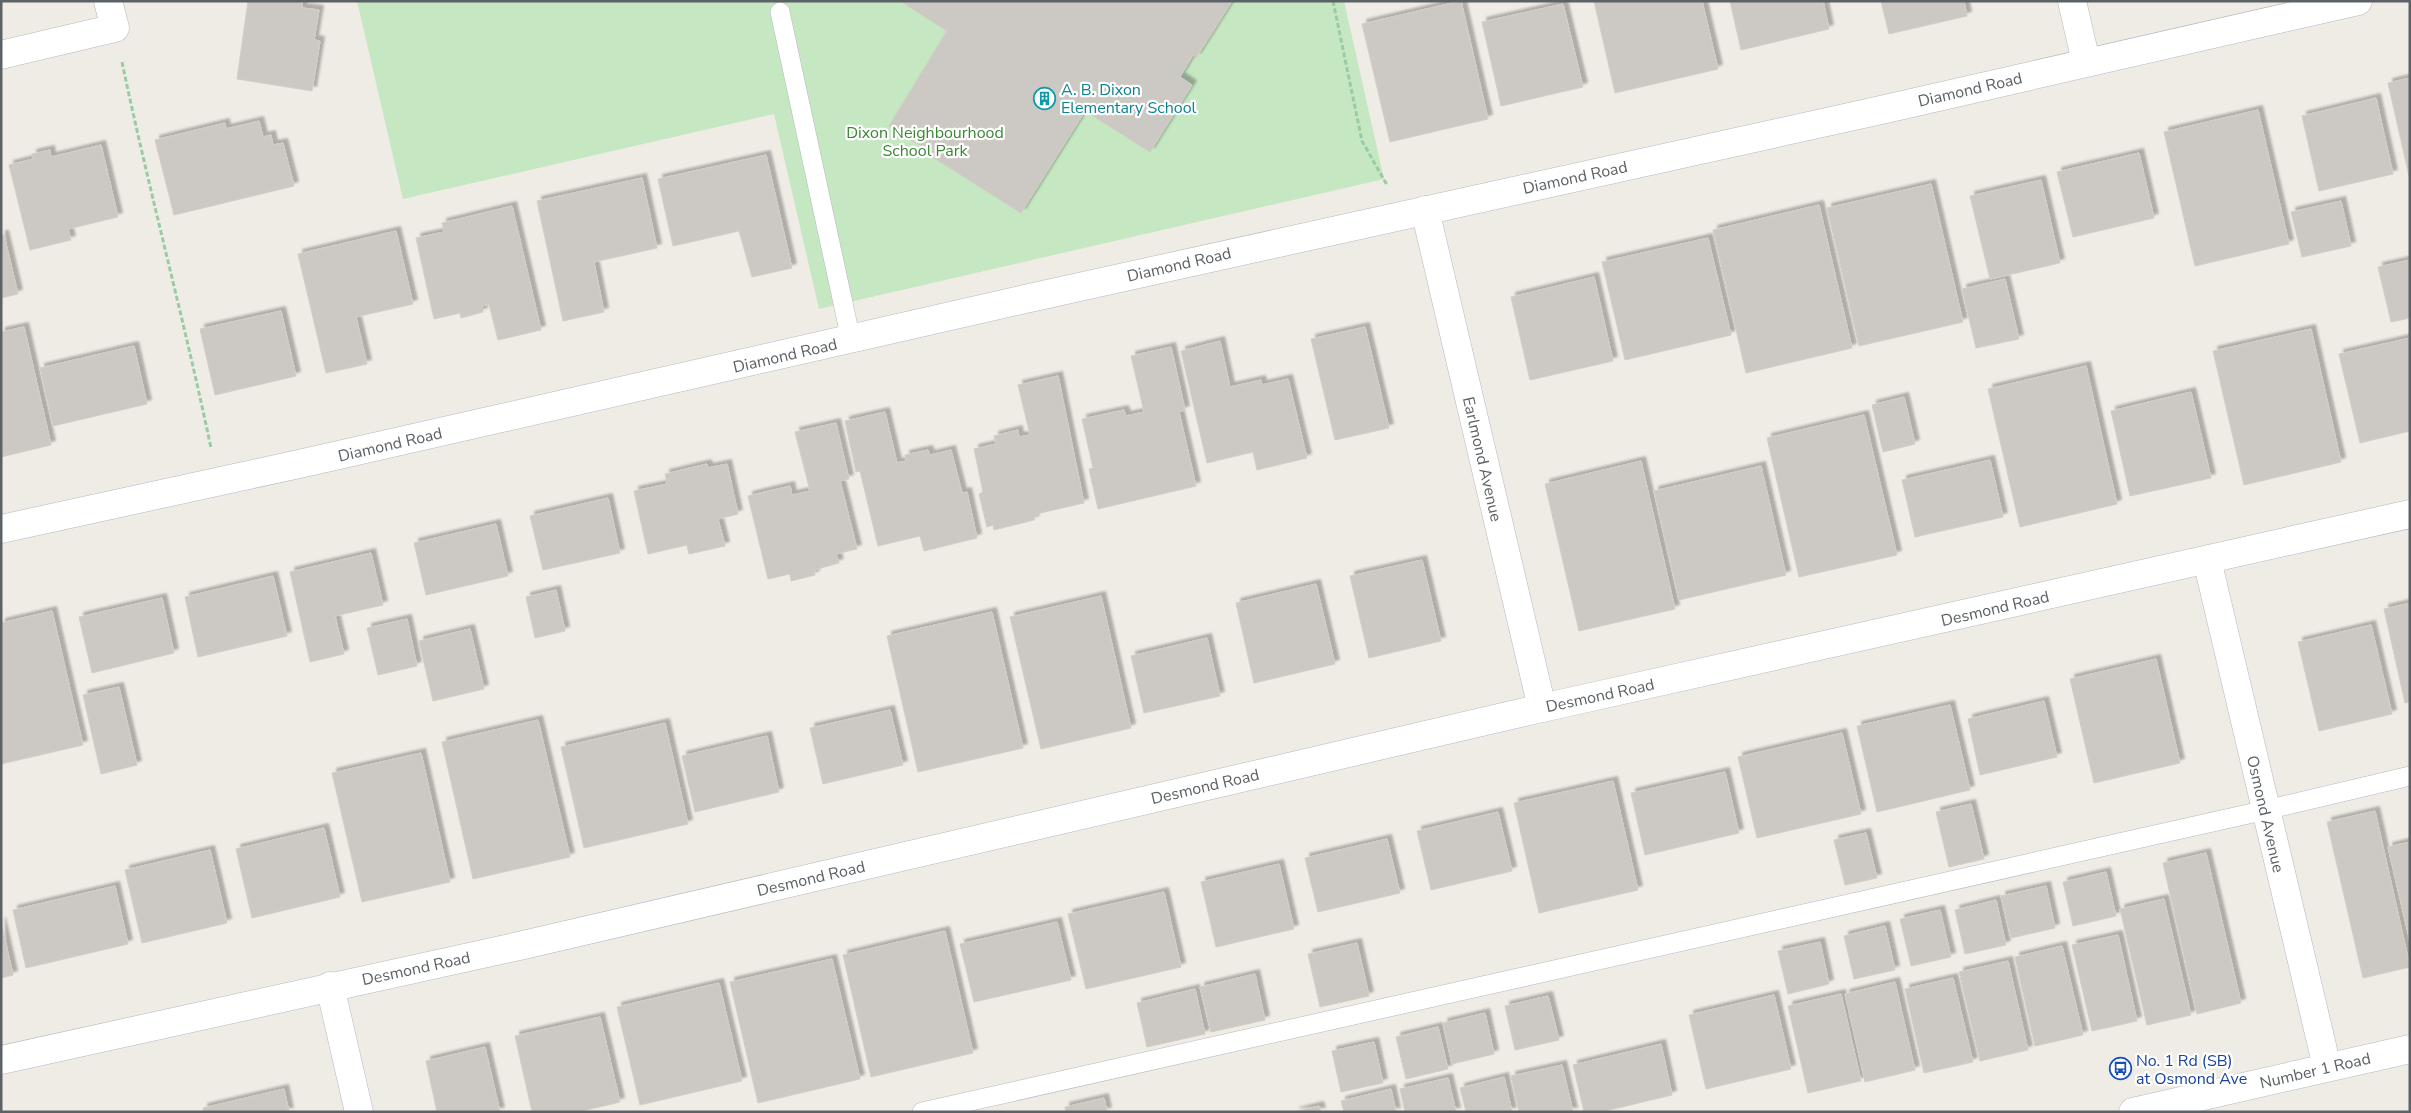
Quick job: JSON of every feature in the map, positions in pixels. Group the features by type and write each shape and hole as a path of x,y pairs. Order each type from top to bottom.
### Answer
{"street":[{"path":"1,55 115,28 108,1"},
{"path":"2072,1 2086,62"},
{"name":"Diamond Road","path":"1,529 851,340 1026,298 1881,110 2358,1"},
{"name":"Earlmond Avenue","path":"1425,210 1542,708"},
{"name":"Desmond Road","path":"1,1060 330,986 519,946 1542,708 2410,514"},
{"name":"Osmond Avenue","path":"2207,560 2327,1067"},
{"path":"330,986 359,1112"},
{"name":"Number 1 Road","path":"2133,1112 2410,1049"}],"lane":[{"path":"780,12 851,340"},
{"path":"922,1112 2410,776"}],"path":[{"path":"1333,1 1362,141 1388,187 1425,210"},
{"path":"115,28 136,130 190,350 218,480"}],"green space":[{"name":"Dixon Neighbourhood School Park","path":"357,1 1344,1 1384,179 819,309 774,114 403,199"}],"building":[{"path":"248,1 297,1 302,2 302,8 319,10 314,40 320,41 312,91 237,79"},
{"name":"A. B. Dixon Elementary School","path":"900,1 1232,1 1196,58 1193,55 1180,77 1192,85 1150,152 1085,111 1021,213 929,155 931,152 889,126 947,31"},
{"path":"1461,1 1488,119 1390,142 1362,24"},
{"path":"1594,1 1702,1 1718,69 1615,93"},
{"path":"1730,1 1823,1 1829,29 1741,50"},
{"path":"1881,1 1964,1 1967,16 1889,34"},
{"path":"1563,4 1583,87 1501,106 1482,22"},
{"path":"2410,78 2410,176 2409,176 2388,83"},
{"path":"2376,98 2393,174 2319,191 2302,116"},
{"path":"2258,110 2289,244 2195,266 2164,132"},
{"path":"259,121 263,137 271,135 273,145 283,143 294,186 174,215 155,140 225,123 226,129"},
{"path":"101,145 118,217 68,229 71,240 30,250 9,165 33,159 32,154 50,150 51,157"},
{"path":"2139,153 2154,218 2073,237 2057,172"},
{"path":"766,155 792,268 752,277 739,231 673,246 658,179"},
{"path":"642,178 657,248 594,262 604,312 563,321 537,201"},
{"path":"2041,180 2060,263 1990,279 1970,196"},
{"path":"1931,184 1963,322 1859,346 1827,208"},
{"path":"2341,201 2351,246 2302,257 2291,212"},
{"path":"1819,205 1852,348 1746,373 1713,230"},
{"path":"512,206 541,330 498,340 489,304 482,306 483,312 461,318 460,313 434,319 416,238 444,232 442,223"},
{"path":"396,231 413,304 356,317 367,364 326,373 298,254"},
{"path":"1,235 4,235 18,294 1,298"},
{"path":"1708,238 1731,335 1625,360 1602,262"},
{"path":"2410,260 2410,318 2391,322 2378,267"},
{"path":"1594,277 1613,361 1530,380 1511,297"},
{"path":"2005,279 2019,339 1976,348 1962,289"},
{"path":"281,311 296,376 215,395 200,329"},
{"path":"24,327 51,445 1,457 1,332"},
{"path":"1365,327 1389,428 1335,440 1311,339"},
{"path":"2311,329 2341,462 2244,485 2213,351"},
{"path":"2410,338 2410,431 2360,443 2339,354"},
{"path":"1220,341 1230,387 1261,380 1262,385 1288,379 1307,458 1257,470 1253,452 1207,463 1181,351"},
{"path":"134,346 147,404 53,426 40,368"},
{"path":"1171,347 1185,410 1179,412 1196,486 1098,509 1089,469 1093,468 1082,419 1124,410 1126,416 1144,412 1131,356"},
{"path":"2086,366 2117,504 2020,527 1988,389"},
{"path":"1058,376 1084,503 1036,514 1034,520 994,530 993,525 987,527 979,494 983,492 974,449 996,444 994,436 1018,430 1019,437 1030,435 1018,385"},
{"path":"2191,392 2211,478 2130,496 2111,411"},
{"path":"1904,397 1915,444 1883,452 1872,405"},
{"path":"885,412 897,463 906,461 905,455 928,450 930,455 951,450 962,493 967,492 977,538 924,551 920,536 878,546 860,471 856,472 845,421"},
{"path":"1864,415 1897,555 1799,577 1767,438"},
{"path":"836,423 849,479 840,481 857,549 836,554 839,563 814,570 815,575 791,581 790,574 768,579 748,496 790,486 792,495 810,491 795,432"},
{"path":"1990,460 2003,517 1915,537 1902,480"},
{"path":"1641,461 1675,609 1579,631 1545,484"},
{"path":"707,464 708,468 727,464 738,514 718,519 725,546 689,554 687,545 648,554 634,491 667,484 665,474"},
{"path":"1761,466 1786,575 1679,600 1654,491"},
{"path":"608,498 620,553 543,570 530,516"},
{"path":"496,524 508,576 426,595 414,543"},
{"path":"371,553 383,605 335,616 344,654 310,662 290,572"},
{"path":"1422,560 1441,641 1369,658 1350,576"},
{"path":"273,576 287,636 198,657 185,597"},
{"path":"1316,584 1335,664 1254,683 1236,603"},
{"path":"556,590 565,631 535,638 526,597"},
{"path":"1101,596 1131,728 1041,749 1010,617"},
{"path":"162,598 174,653 92,673 79,617"},
{"path":"2410,603 2410,702 2405,703 2384,609"},
{"path":"52,611 83,745 1,764 1,623"},
{"path":"992,612 1023,748 918,772 887,636"},
{"path":"407,619 417,666 378,675 367,628"},
{"path":"2371,625 2392,714 2319,731 2298,642"},
{"path":"470,629 484,689 433,701 419,641"},
{"path":"1207,638 1220,696 1144,713 1131,656"},
{"path":"2156,659 2180,763 2094,783 2070,679"},
{"path":"119,687 137,765 101,774 83,695"},
{"path":"2044,701 2057,757 1980,775 1968,719"},
{"path":"1950,705 1970,790 1877,812 1857,726"},
{"path":"890,710 903,765 823,784 810,728"},
{"path":"538,720 570,857 473,879 442,742"},
{"path":"665,723 688,824 584,848 561,747"},
{"path":"1842,733 1861,814 1757,838 1738,757"},
{"path":"767,736 779,792 695,812 682,756"},
{"path":"421,753 450,882 362,902 332,773"},
{"path":"1725,772 1739,833 1645,855 1631,793"},
{"path":"1613,781 1638,890 1539,913 1514,803"},
{"path":"1971,804 1984,859 1949,867 1936,812"},
{"path":"2375,811 2410,967 2363,978 2327,822"},
{"path":"1498,812 1512,871 1431,890 1417,831"},
{"path":"324,828 340,897 252,918 236,849"},
{"path":"1866,833 1877,878 1845,885 1834,840"},
{"path":"1387,839 1400,893 1318,912 1305,858"},
{"path":"2410,842 2410,941 2388,847"},
{"path":"210,850 227,923 142,943 125,870"},
{"path":"2206,853 2241,1003 2197,1014 2163,863"},
{"path":"1279,864 1294,929 1216,947 1201,882"},
{"path":"2106,872 2116,916 2073,926 2063,882"},
{"path":"115,886 128,944 26,968 13,910"},
{"path":"2046,886 2055,928 2011,938 2001,896"},
{"path":"1164,892 1181,967 1086,989 1068,914"},
{"path":"2164,899 2191,1015 2147,1025 2120,909"},
{"path":"1996,900 2006,945 1965,954 1955,910"},
{"path":"1940,910 1951,957 1911,966 1900,919"},
{"path":"1,922 13,975 1,978"},
{"path":"1057,922 1071,980 974,1002 960,944"},
{"path":"1885,926 1895,970 1854,979 1844,936"},
{"path":"945,931 973,1053 871,1077 843,955"},
{"path":"2118,935 2137,1021 2092,1031 2072,945"},
{"path":"1820,942 1829,984 1788,994 1778,951"},
{"path":"1357,943 1369,996 1320,1007 1308,954"},
{"path":"2062,946 2083,1035 2035,1046 2015,957"},
{"path":"832,959 860,1079 758,1103 730,982"},
{"path":"2008,961 2028,1050 1980,1061 1959,972"},
{"path":"1255,974 1265,1020 1211,1032 1200,987"},
{"path":"1953,978 1973,1062 1924,1073 1905,989"},
{"path":"1895,982 1915,1070 1865,1082 1845,994"},
{"path":"719,983 742,1081 640,1105 617,1007"},
{"path":"1195,989 1205,1034 1147,1047 1137,1003"},
{"path":"1841,994 1861,1081 1808,1093 1788,1006"},
{"path":"1774,995 1791,1069 1706,1089 1689,1015"},
{"path":"1548,996 1559,1040 1515,1050 1505,1006"},
{"path":"1485,1013 1494,1054 1452,1064 1443,1023"},
{"path":"600,1017 620,1102 578,1112 532,1112 515,1036"},
{"path":"1438,1027 1448,1069 1406,1079 1396,1037"},
{"path":"1374,1042 1383,1083 1341,1092 1332,1051"},
{"path":"1661,1044 1672,1095 1601,1112 1584,1112 1573,1065"},
{"path":"485,1047 500,1112 437,1112 426,1061"},
{"path":"1562,1065 1573,1112 1519,1112 1511,1076"},
{"path":"1504,1077 1512,1112 1466,1112 1460,1088"},
{"path":"1448,1078 1456,1112 1405,1112 1400,1089"},
{"path":"284,1089 289,1112 204,1112 203,1108"},
{"path":"1391,1089 1396,1112 1344,1112 1341,1101"},
{"path":"1104,1098 1107,1112 1066,1112 1065,1107"},
{"path":"1319,1106 1321,1112 1295,1112"}],"place":[{"name":"A. B. Dixon Elementary School","path":"1045,98"},
{"name":"No. 1 Rd (SB) at Osmond Ave","path":"2120,1069"}]}
